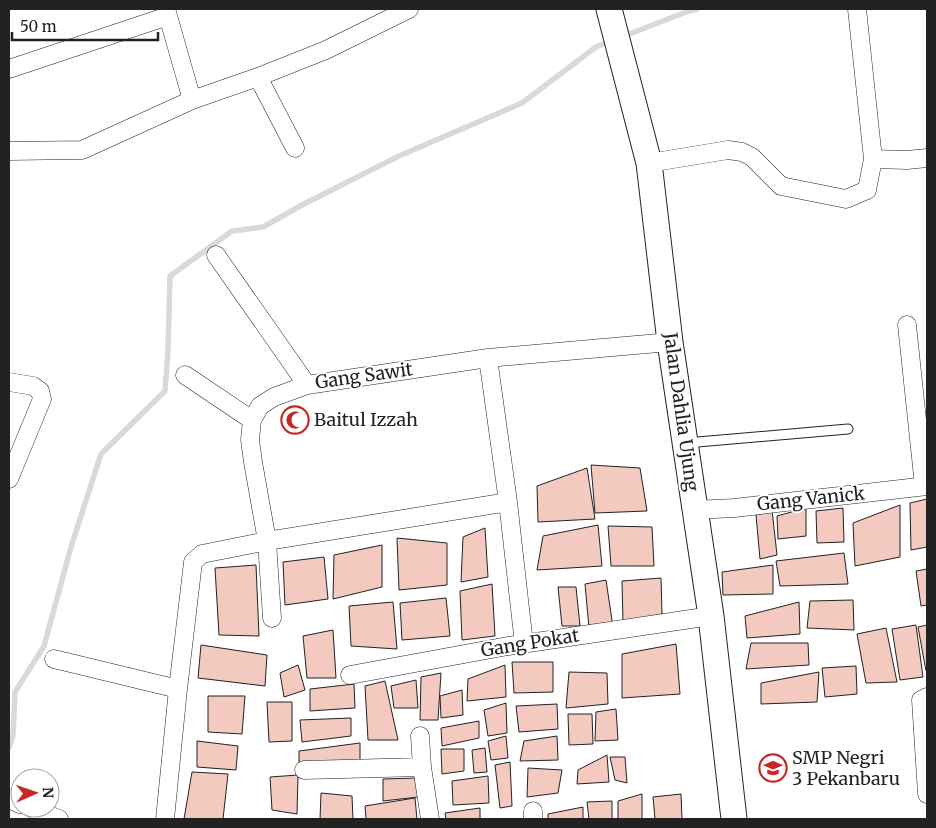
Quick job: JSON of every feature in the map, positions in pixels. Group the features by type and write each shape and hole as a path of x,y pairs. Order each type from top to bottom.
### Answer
{"main road":[{"name":"Jalan Dahlia Ujung","path":"610,16 649,163 670,342 711,616 734,819"}],"street":[{"path":"9,151 82,150 192,100 258,77 326,50 409,9"},
{"path":"649,163 728,150 742,152 752,158 781,186 846,199 866,190 873,159 857,9"},
{"path":"9,69 167,12 192,100"},
{"path":"258,77 295,148"},
{"path":"873,159 907,160 927,158"},
{"name":"Gang Sawit","path":"216,255 307,385 488,358 670,342"},
{"path":"907,325 926,486"},
{"path":"488,358 508,502 524,644"},
{"path":"185,375 252,420"},
{"path":"9,382 33,386 40,391 42,399 9,479"},
{"path":"272,618 267,541 250,440 252,420 260,406 274,397 307,385"},
{"name":"Gang Vanick","path":"694,510 734,508 926,486"},
{"path":"165,819 193,562 202,554 267,541 508,502"},
{"name":"Gang Pokat","path":"350,675 524,644 711,616"},
{"path":"54,659 178,689"},
{"path":"927,697 921,700 927,794"},
{"path":"420,736 422,767 430,819"},
{"path":"304,770 422,767"}],"lane":[{"path":"685,443 848,430"}],"building":[{"path":"591,465 640,468 647,511 595,513"},
{"path":"587,468 595,519 538,522 537,486"},
{"path":"927,499 927,547 911,550 910,503"},
{"path":"900,505 900,557 855,566 853,523"},
{"path":"806,508 806,536 778,539 777,516"},
{"path":"843,508 844,542 817,543 816,511"},
{"path":"772,510 777,555 760,559 756,515"},
{"path":"598,525 602,566 537,570 543,536"},
{"path":"608,526 652,527 654,566 611,566"},
{"path":"485,528 488,577 461,582 463,537"},
{"path":"397,538 447,543 447,585 399,590"},
{"path":"382,545 382,587 333,599 334,555"},
{"path":"844,553 848,584 780,586 776,561"},
{"path":"324,557 328,599 285,605 283,562"},
{"path":"256,565 259,636 219,635 215,568"},
{"path":"773,565 773,594 723,595 722,572"},
{"path":"927,569 927,605 921,606 916,571"},
{"path":"661,578 662,614 623,623 622,581"},
{"path":"606,580 613,627 589,628 585,584"},
{"path":"492,584 495,636 462,640 460,591"},
{"path":"558,587 576,587 580,626 562,626"},
{"path":"446,598 450,636 402,640 400,603"},
{"path":"853,600 854,630 807,628 810,601"},
{"path":"393,602 397,649 351,646 349,606"},
{"path":"799,602 800,634 747,638 745,616"},
{"path":"916,625 923,677 900,680 892,629"},
{"path":"927,625 927,670 926,671 918,627"},
{"path":"886,628 897,682 866,683 857,634"},
{"path":"333,630 336,678 307,678 303,636"},
{"path":"751,643 808,643 809,665 746,669"},
{"path":"676,644 680,694 622,698 622,654"},
{"path":"201,645 267,655 265,686 198,678"},
{"path":"512,662 553,662 553,692 514,693"},
{"path":"298,665 305,690 284,697 280,673"},
{"path":"505,665 506,697 467,701 468,679"},
{"path":"856,666 857,694 825,697 822,668"},
{"path":"569,672 607,673 608,704 566,708"},
{"path":"819,672 817,702 761,704 761,683"},
{"path":"441,673 438,720 420,720 421,677"},
{"path":"416,680 418,708 394,708 391,686"},
{"path":"385,681 398,740 368,740 365,686"},
{"path":"354,684 355,708 310,711 310,689"},
{"path":"462,690 463,715 441,718 440,696"},
{"path":"208,696 245,696 242,734 208,732"},
{"path":"267,702 292,702 292,741 269,742"},
{"path":"506,703 507,733 488,736 484,710"},
{"path":"557,704 558,729 519,732 516,706"},
{"path":"616,709 618,740 595,741 596,712"},
{"path":"568,714 592,714 593,744 569,745"},
{"path":"351,718 351,736 302,742 300,720"},
{"path":"479,721 479,738 442,746 441,728"},
{"path":"506,736 508,758 491,760 488,741"},
{"path":"557,736 558,760 520,761 524,741"},
{"path":"197,741 238,746 236,770 197,767"},
{"path":"360,743 360,763 299,765 299,751"},
{"path":"485,748 487,772 474,773 472,750"},
{"path":"441,749 464,749 464,771 442,774"},
{"path":"607,755 609,782 577,784 578,770"},
{"path":"610,757 625,757 627,783 615,780"},
{"path":"510,762 512,806 500,808 495,765"},
{"path":"528,768 562,770 558,793 527,797"},
{"path":"192,772 228,774 223,819 184,819"},
{"path":"298,775 297,814 272,810 270,777"},
{"path":"488,776 489,803 453,805 452,781"},
{"path":"417,778 418,797 383,801 383,779"},
{"path":"321,793 352,796 353,819 320,819"},
{"path":"642,794 642,819 618,819 618,801"},
{"path":"681,794 682,819 655,819 653,797"},
{"path":"415,798 417,819 366,819 365,806"},
{"path":"612,801 612,819 589,819 587,802"},
{"path":"583,807 583,819 548,819 548,814"},
{"path":"480,808 480,819 446,819 445,813"}],"waterway":[{"path":"622,37 697,9"},
{"path":"9,748 13,736 15,692 44,646 71,547 101,454 165,391 170,276 232,231 263,227 399,156 522,103 596,47 611,41"}],"place":[{"name":"Baitul Izzah","path":"295,420"},
{"name":"SMP Negri 3 Pekanbaru","path":"773,768"}]}
